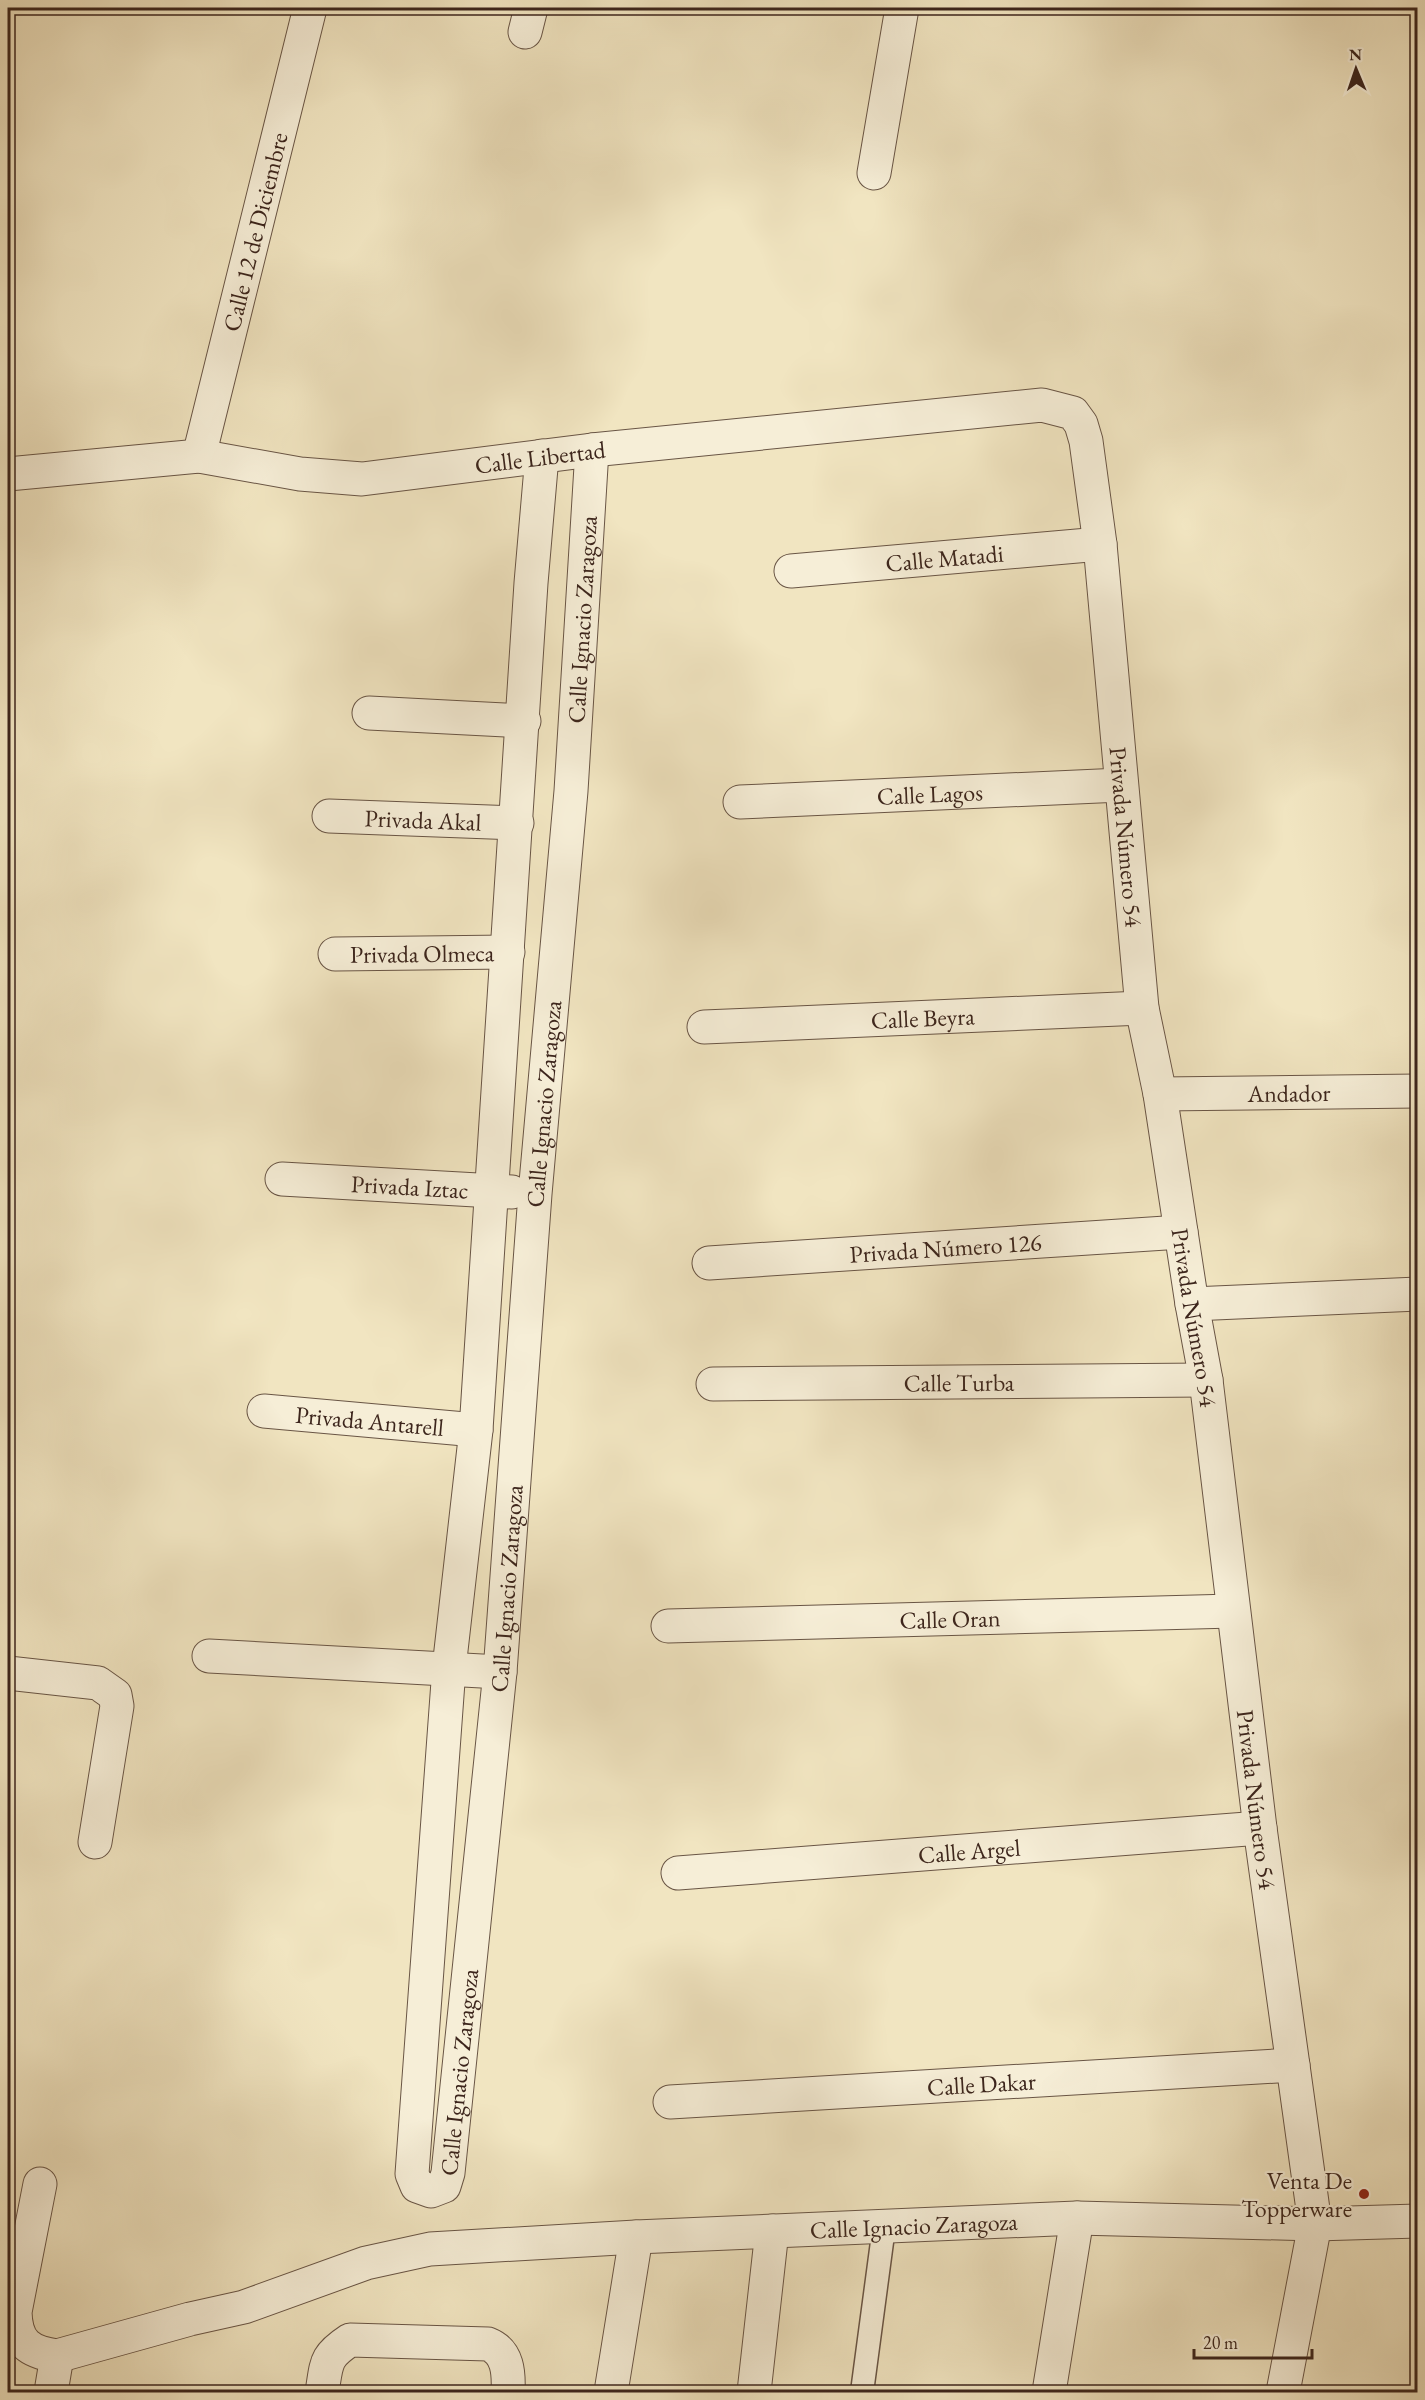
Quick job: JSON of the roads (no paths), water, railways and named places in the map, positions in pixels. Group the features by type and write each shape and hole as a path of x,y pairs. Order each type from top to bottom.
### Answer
{"street":[{"name":"Calle 12 de Diciembre","path":"199,456 310,8"},
{"path":"874,173 902,8"},
{"name":"Calle Libertad","path":"8,474 199,456 300,474 362,479 592,450 1042,405 1073,413"},
{"name":"Privada Número 54","path":"1073,413 1081,424 1086,441 1100,544 1142,1008 1160,1094 1206,1380 1260,1828 1315,2224 1283,2392"},
{"name":"Calle Ignacio Zaragoza","path":"542,456 531,583 524,721 476,1430 449,1668 412,2174 417,2186 431,2191 444,2186 448,2173 500,1672 535,1194 571,791 592,450"},
{"name":"Calle Matadi","path":"790,571 1100,544"},
{"path":"531,583 583,584"},
{"path":"369,713 524,721"},
{"name":"Calle Lagos","path":"740,802 1121,785"},
{"name":"Privada Akal","path":"329,816 517,823"},
{"name":"Privada Olmeca","path":"335,954 508,952"},
{"name":"Calle Beyra","path":"704,1027 1142,1008"},
{"name":"Andador","path":"1160,1094 1418,1091"},
{"name":"Privada Iztac","path":"282,1179 535,1194"},
{"name":"Privada Número 126","path":"709,1263 1181,1232"},
{"path":"1192,1304 1418,1294"},
{"name":"Calle Turba","path":"713,1384 1206,1380"},
{"name":"Privada Antarell","path":"264,1411 476,1430"},
{"name":"Calle Oran","path":"668,1626 1233,1611"},
{"path":"209,1656 500,1672"},
{"path":"8,1674 98,1683 115,1695 117,1706 95,1842"},
{"name":"Calle Argel","path":"678,1873 1260,1828"},
{"name":"Calle Dakar","path":"670,2102 1293,2065"},
{"path":"40,2184 15,2312 15,2327 24,2344 38,2353 57,2356 51,2392"},
{"path":"1049,2392 1077,2218"},
{"name":"Calle Ignacio Zaragoza","path":"57,2356 190,2319 244,2307 366,2263 430,2249 636,2237 1077,2218 1315,2224 1418,2221"},
{"path":"754,2392 772,2231"},
{"path":"611,2392 636,2237"},
{"path":"322,2392 328,2361 333,2351 350,2340 488,2344 497,2348 504,2356 508,2392"}],"lane":[{"path":"861,2392 884,2227"}],"place":[{"name":"Venta De Topperware","path":"1364,2194"}]}
